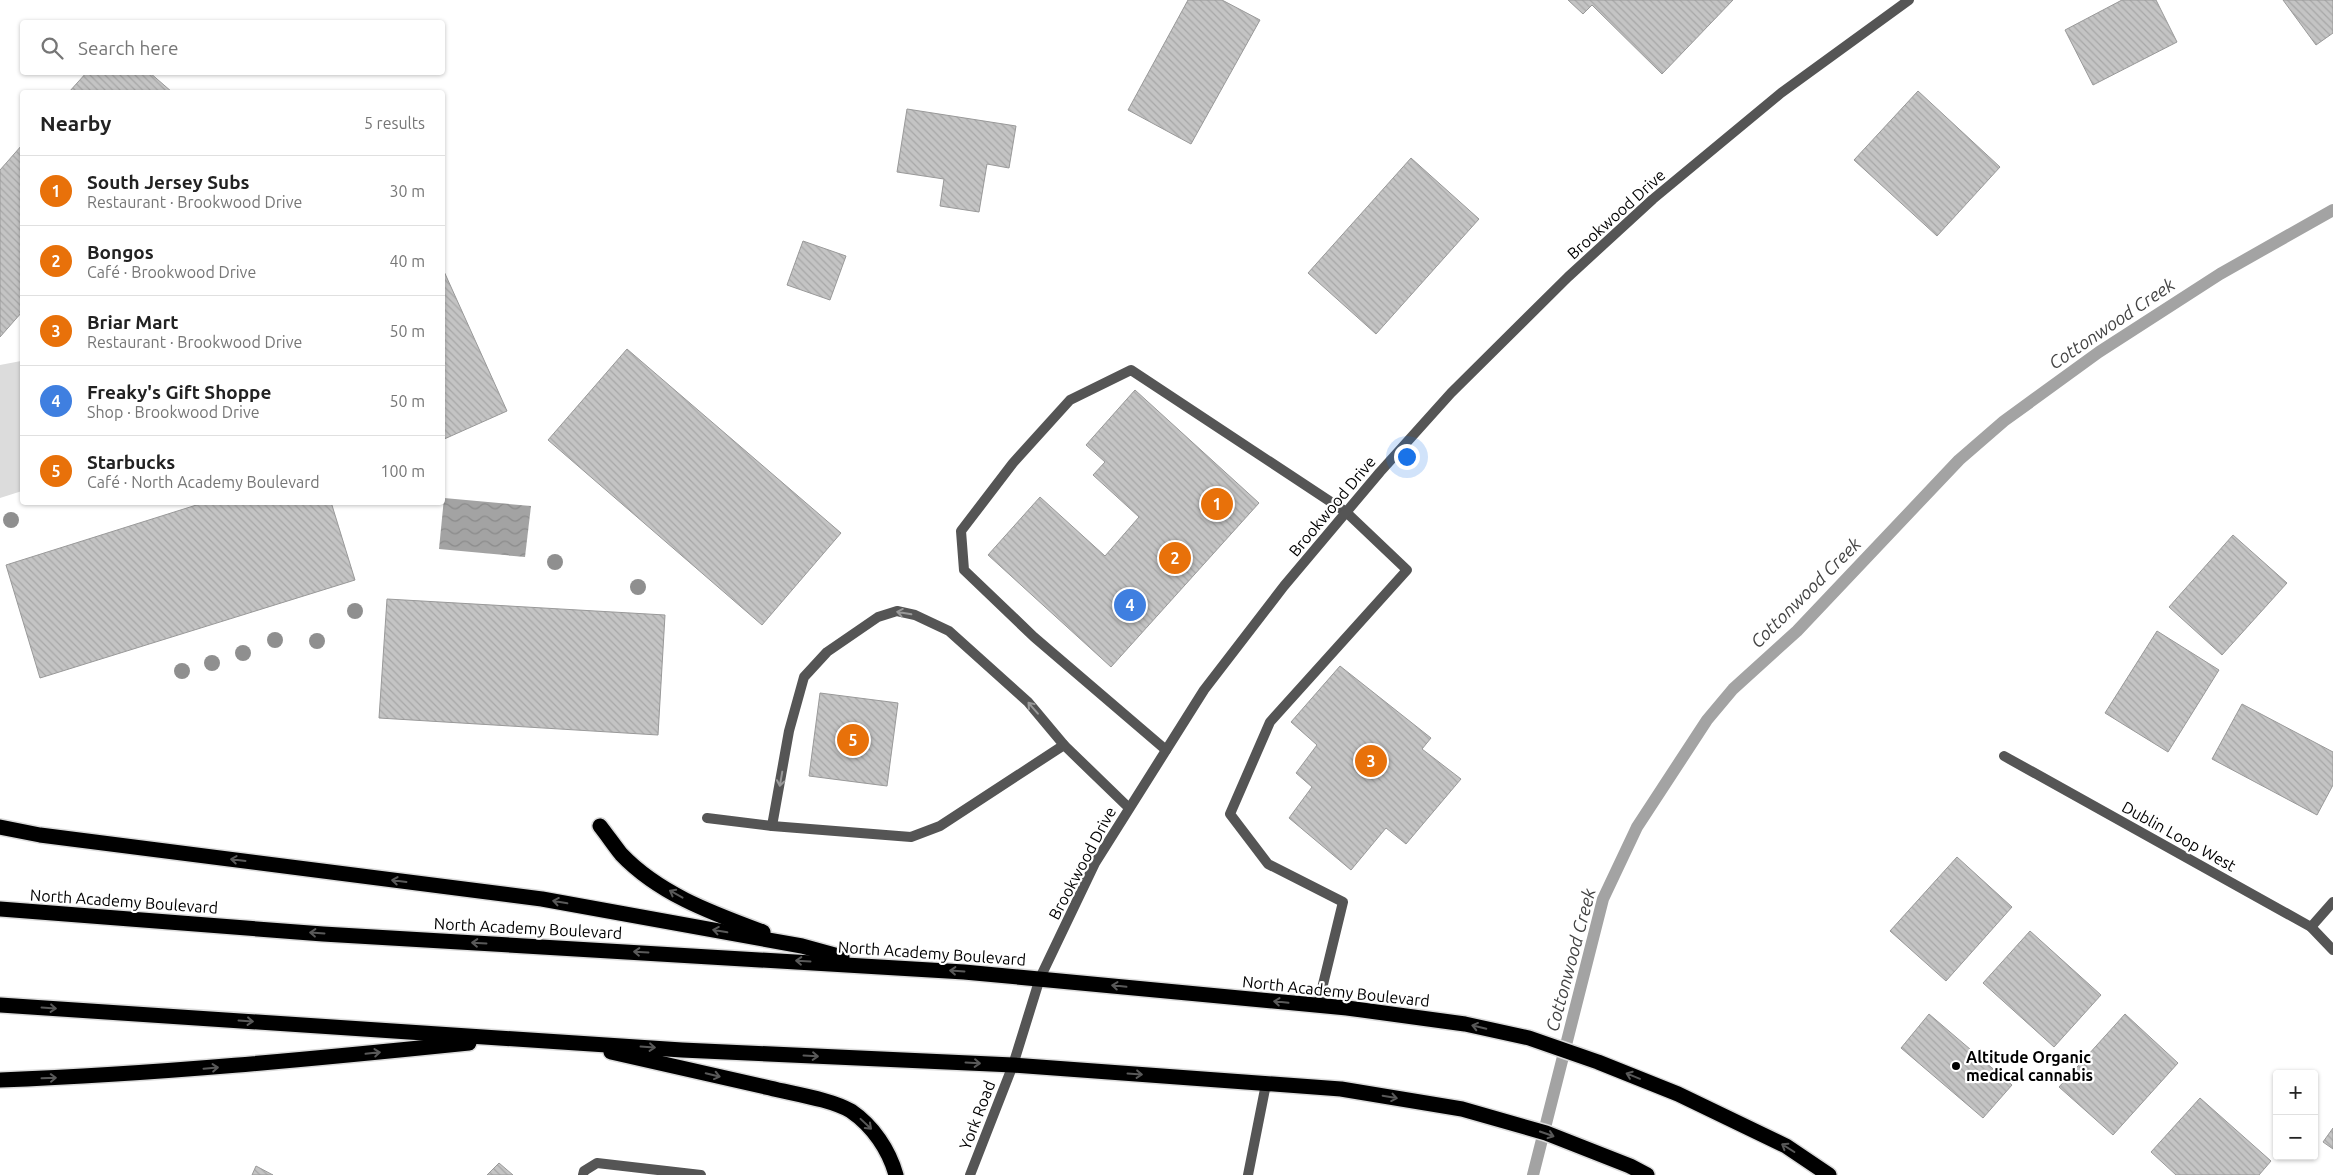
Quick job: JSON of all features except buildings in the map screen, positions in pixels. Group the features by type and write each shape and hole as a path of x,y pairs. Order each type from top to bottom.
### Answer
{"highway":[{"path":"600,826 622,854 660,886 705,910 802,946 870,965"},
{"path":"0,827 50,836 542,899 802,946"},
{"name":"North Academy Boulevard","path":"0,909 323,934 870,965 1040,978 1347,1008 1466,1024 1529,1038 1678,1094 1786,1146 1828,1175"},
{"path":"0,1004 682,1050 1013,1065 1341,1089 1462,1109 1546,1134 1630,1166 1647,1175"},
{"path":"0,1080 136,1074 277,1063 512,1038"},
{"path":"563,1041 797,1095 850,1111 866,1123 880,1140 893,1163 896,1175"}],"street":[{"name":"Brookwood Drive","path":"1013,1065 1040,978 1095,863 1128,807 1204,690 1284,586 1346,512 1451,393 1568,277 1653,199 1781,92 1909,0"},
{"path":"1166,750 1034,637 964,570 961,531 1013,463 1070,400 1131,370 1346,512 1407,570 1270,722 1230,814 1268,864 1343,902 1318,1005"},
{"path":"772,826 789,732 804,677 827,652 878,617 898,611 915,615 949,631 1028,702 1064,745 1128,807"},
{"path":"707,818 772,826 911,837 940,826 1064,745"},
{"name":"Dublin Loop West","path":"2004,756 2311,926 2333,950"},
{"path":"2311,926 2333,902"},
{"name":"York Road","path":"970,1175 1013,1065"},
{"path":"1248,1175 1266,1084"},
{"path":"583,1175 584,1172 597,1164 701,1175"}],"shaded area":[{"path":"20,361 20,492 0,498 0,365"}],"water":[{"path":"445,498 531,506 525,557 439,549"}],"waterway":[{"name":"Cottonwood Creek","path":"1533,1175 1603,899 1637,827 1707,720 1733,689 1797,631 1959,460 2004,421 2099,352 2220,274 2333,210"}],"place":[{"name":"South Jersey Subs","path":"1217,504"},
{"name":"Bongos","path":"1175,558"},
{"name":"Freaky's Gift Shoppe","path":"1130,605"},
{"name":"Starbucks","path":"853,740"},
{"name":"Briar Mart","path":"1371,761"},
{"name":"Altitude Organic medical cannabis","path":"1956,1066"}]}
